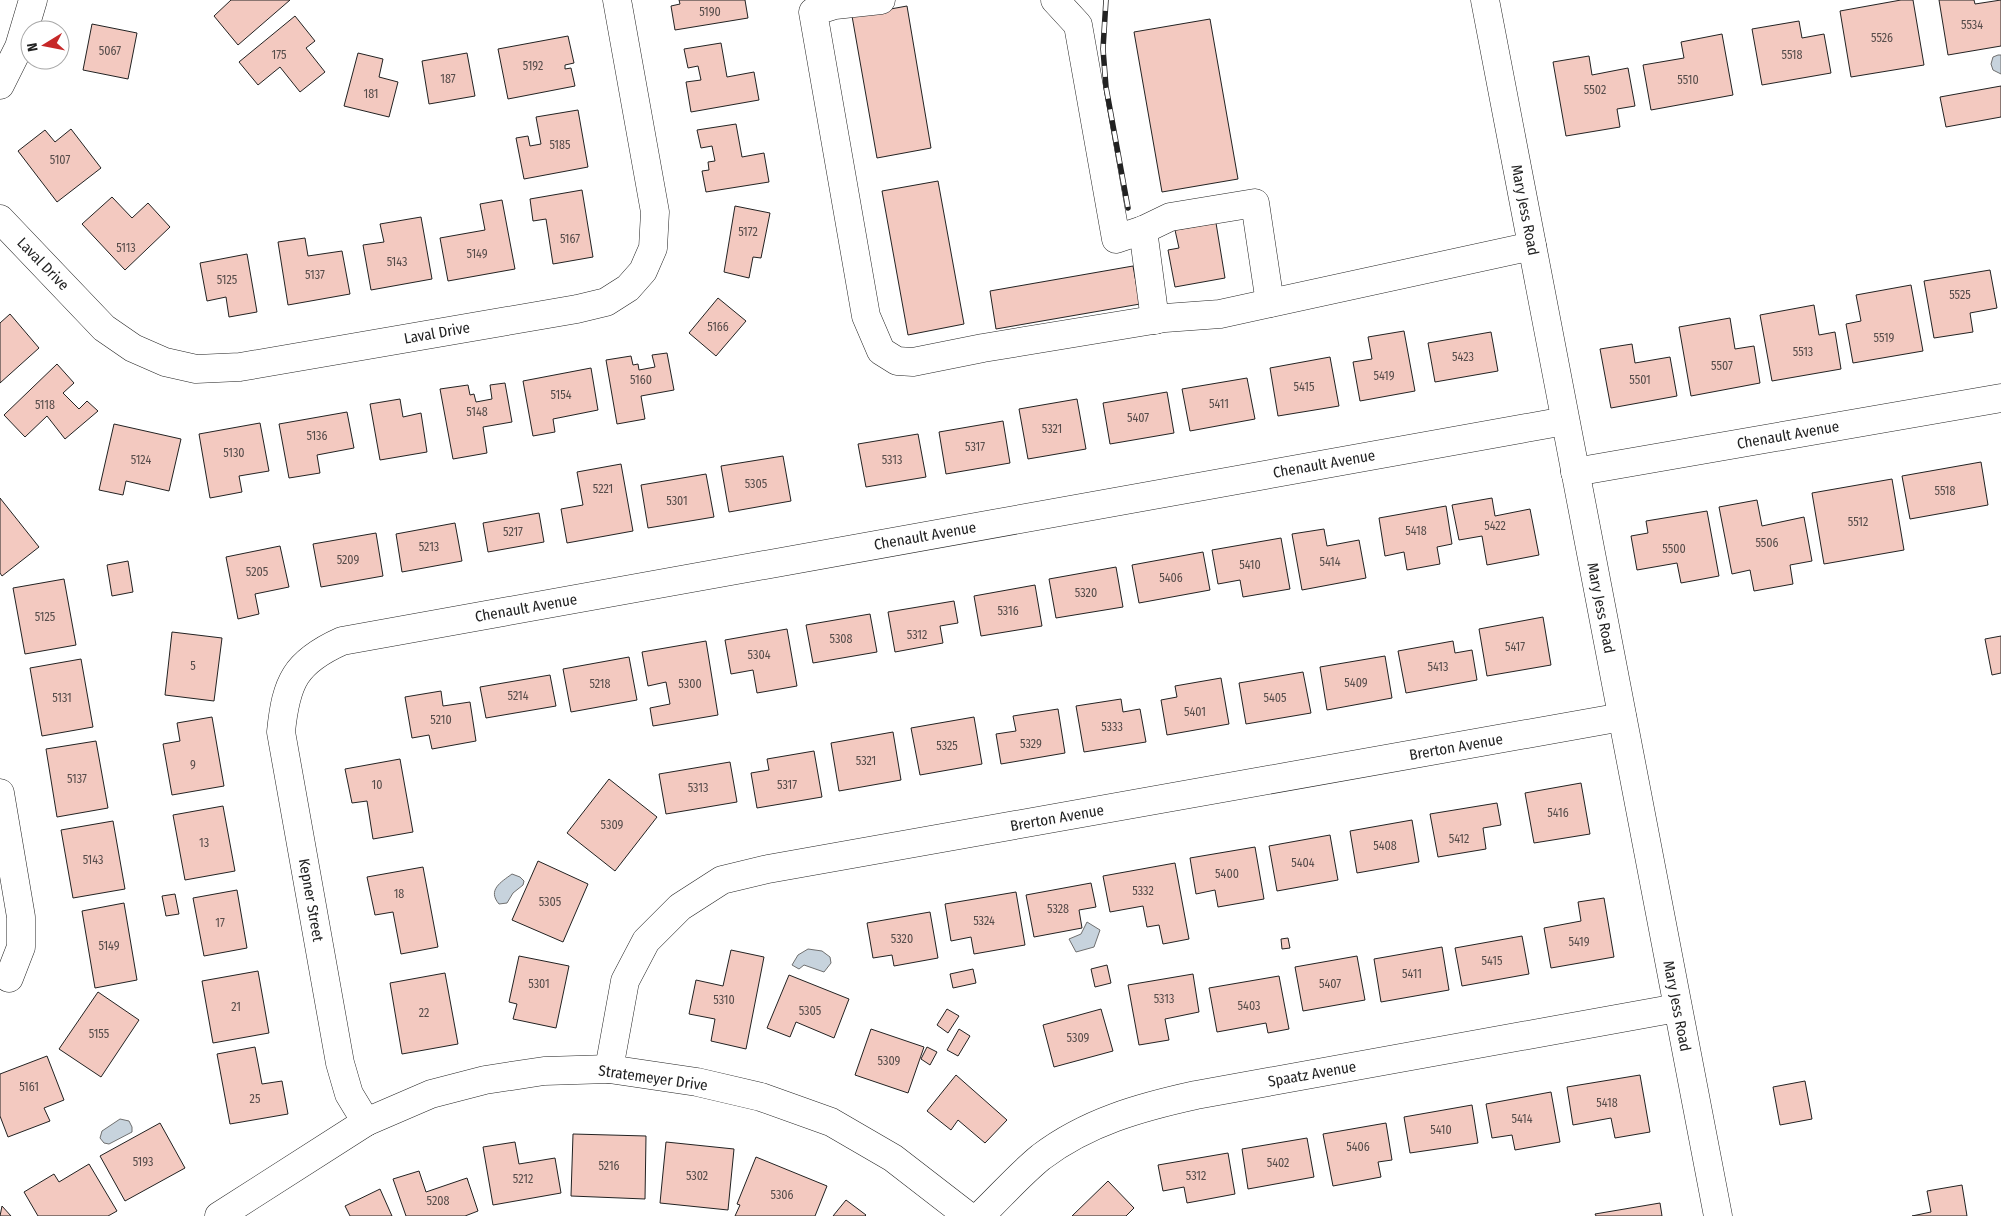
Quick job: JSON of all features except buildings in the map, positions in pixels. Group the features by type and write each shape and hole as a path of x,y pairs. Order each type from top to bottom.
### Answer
{"street":[{"path":"0,85 19,47 33,0"},
{"name":"Laval Drive","path":"0,219 104,328 133,348 165,362 196,369 240,367 567,311 606,302 628,288 643,271 653,248 655,212 617,0"},
{"path":"881,0 835,5 813,12 866,316 881,351 897,361 913,362 983,348 1156,320 1220,314 1532,246"},
{"path":"1055,0 1078,25 1116,239 1143,230 1170,217 1255,203 1270,303"},
{"name":"Mary Jess Road","path":"1492,1 1532,246 1564,421 1718,1216"},
{"path":"1143,230 1156,320"},
{"name":"Chenault Avenue","path":"1575,472 2001,398"},
{"name":"Chenault Avenue","path":"295,674 320,652 342,641 1564,421"},
{"name":"Kepner Street","path":"295,674 284,704 281,732 340,1063 349,1094 366,1122"},
{"name":"Brerton Avenue","path":"609,1069 625,981 646,941 680,907 722,880 768,869 1622,717"},
{"path":"0,793 22,917 21,947 9,978"},
{"name":"Spaatz Avenue","path":"980,1216 1041,1158 1092,1125 1145,1106 1196,1094 1677,1008"},
{"name":"Stratemeyer Drive","path":"219,1216 366,1122 431,1094 485,1080 544,1071 609,1069 697,1082 761,1097 831,1122 893,1158 968,1216"}],"shaded area":[{"path":"2001,55 2001,74 1993,70 1991,64 1993,57"},
{"path":"512,874 524,881 523,885 513,893 507,903 499,904 494,895 495,890 500,883"},
{"path":"1087,922 1100,930 1094,947 1076,952 1069,939 1081,934"},
{"path":"808,949 822,951 830,957 831,963 824,972 804,965 799,969 792,965 798,955"},
{"path":"120,1119 129,1121 132,1132 109,1144 104,1143 100,1138 102,1131"}],"railway":[{"path":"1106,0 1103,49 1106,87 1128,208"}]}
